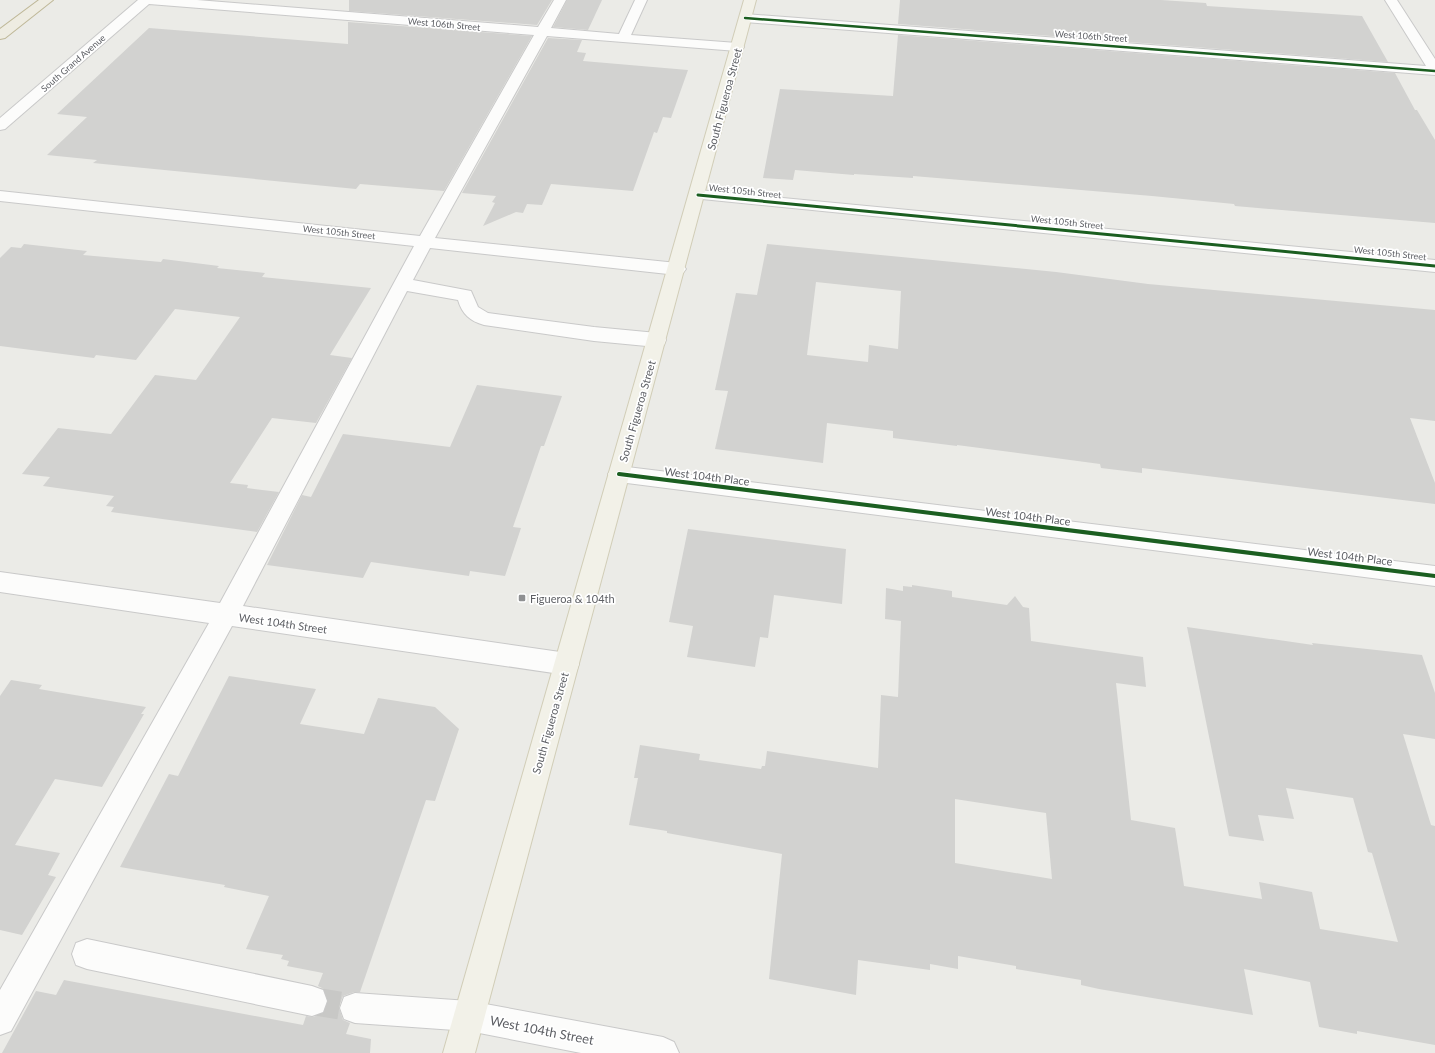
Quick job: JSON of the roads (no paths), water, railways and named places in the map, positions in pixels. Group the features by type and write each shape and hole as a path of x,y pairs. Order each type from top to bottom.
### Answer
{"highway":[{"path":"0,35 47,0"}],"main road":[{"name":"South Figueroa Street","path":"459,1053 566,664 698,195 750,0"}],"street":[{"name":"South Grand Avenue","path":"0,126 146,0"},
{"name":"West 106th Street","path":"150,0 737,47"},
{"path":"0,1020 226,615 425,241 560,0"},
{"path":"623,38 641,0"},
{"path":"1391,0 1435,70"},
{"name":"West 106th Street","path":"745,18 1435,70"},
{"name":"West 105th Street","path":"698,195 1435,266"},
{"name":"West 105th Street","path":"0,196 677,269"},
{"path":"402,284 465,296 470,310 484,319 594,334 657,340"},
{"name":"West 104th Place","path":"619,474 1435,576"},
{"name":"West 104th Street","path":"0,582 566,664"},
{"path":"87,954 312,1001"},
{"name":"West 104th Street","path":"355,1008 469,1016 663,1053"}],"tunnel":[{"path":"312,1001 355,1008"}],"place":[{"name":"Figueroa & 104th","path":"522,598"}]}
